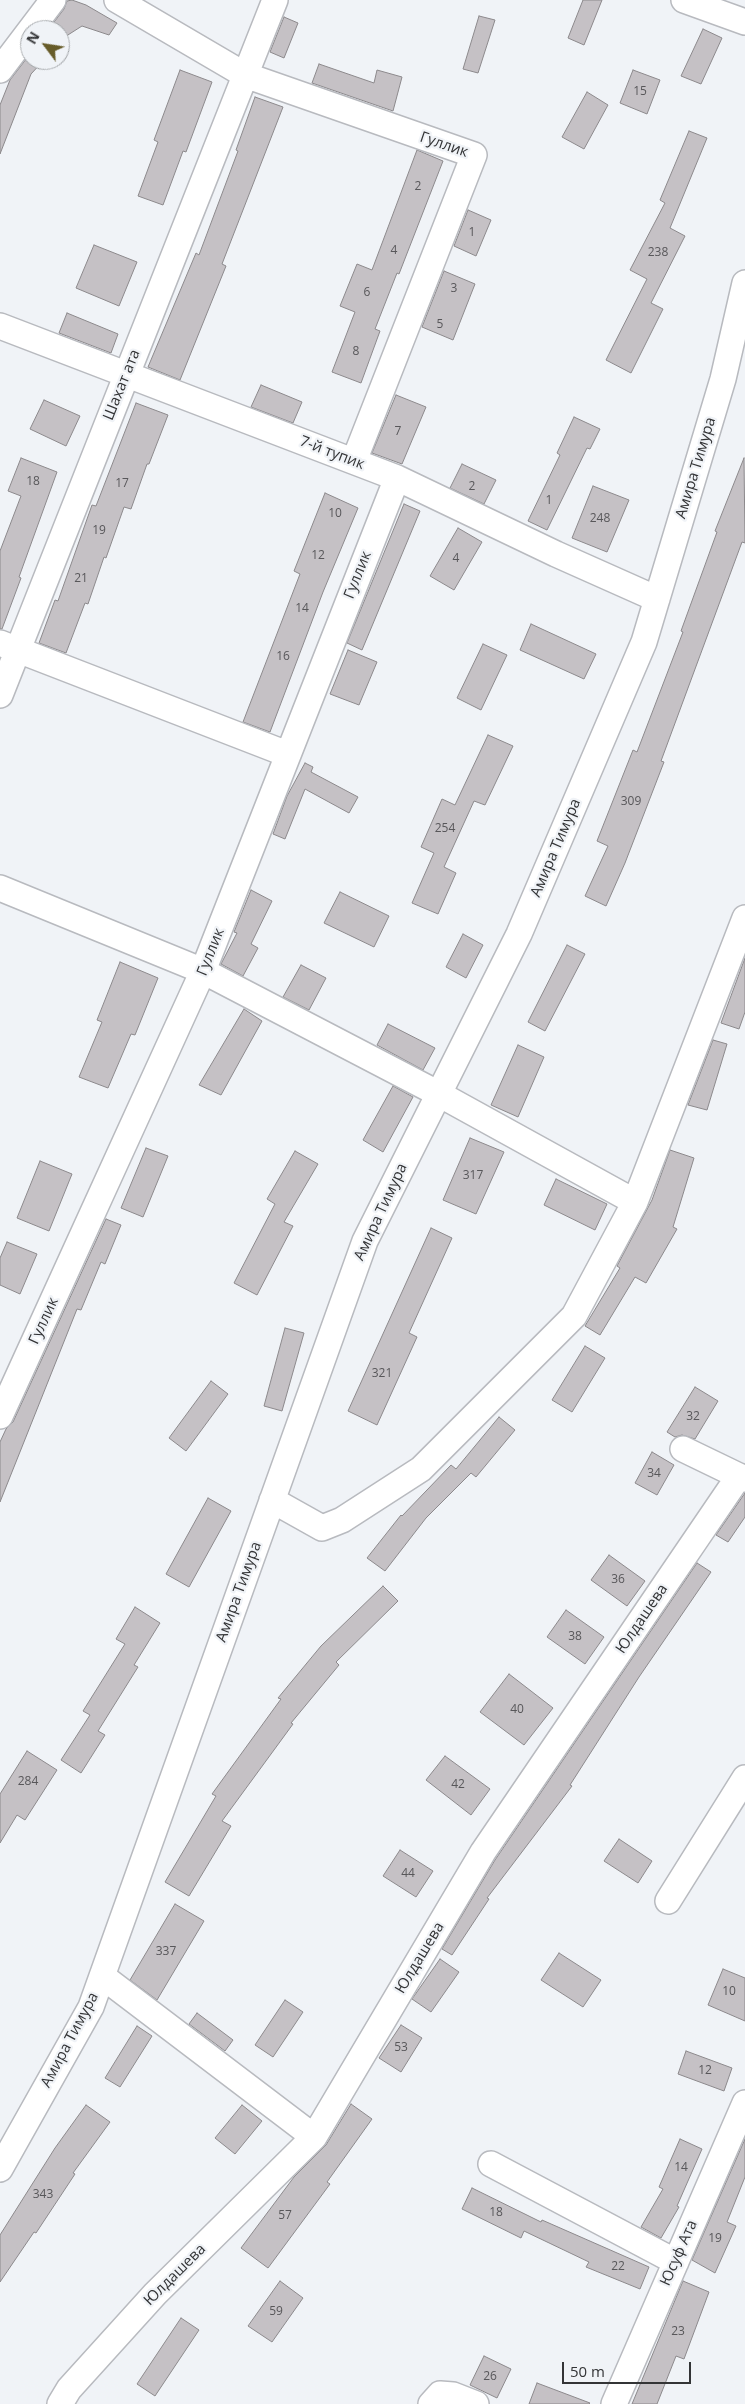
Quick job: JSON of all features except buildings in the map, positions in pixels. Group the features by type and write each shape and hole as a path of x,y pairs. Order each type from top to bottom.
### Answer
{"street":[{"path":"0,70 53,0"},
{"path":"118,0 244,76"},
{"name":"Шахат ата","path":"0,695 9,646 126,375 274,0"},
{"path":"684,0 745,22"},
{"name":"Гуллик","path":"244,76 474,155 354,461"},
{"name":"Амира Тимура","path":"0,2169 91,2007 364,1241 519,934 644,642 723,379 745,283"},
{"name":"7-й тупик","path":"0,326 397,478 556,554 657,599"},
{"name":"Гуллик","path":"0,1416 204,971 287,754 397,478"},
{"path":"9,646 287,754"},
{"path":"0,888 204,971 438,1094 635,1202"},
{"path":"272,1500 322,1528 342,1520 421,1469 574,1316 635,1202 745,918"},
{"name":"Юлдашева","path":"60,2404 69,2389 156,2294 314,2138 483,1852 742,1478 684,1449"},
{"path":"668,1902 745,1778"},
{"path":"102,1976 314,2138"},
{"name":"Юсуф Ата","path":"614,2404 745,2103"},
{"path":"491,2164 676,2262"},
{"path":"430,2404 440,2394 453,2396 476,2404"}]}
